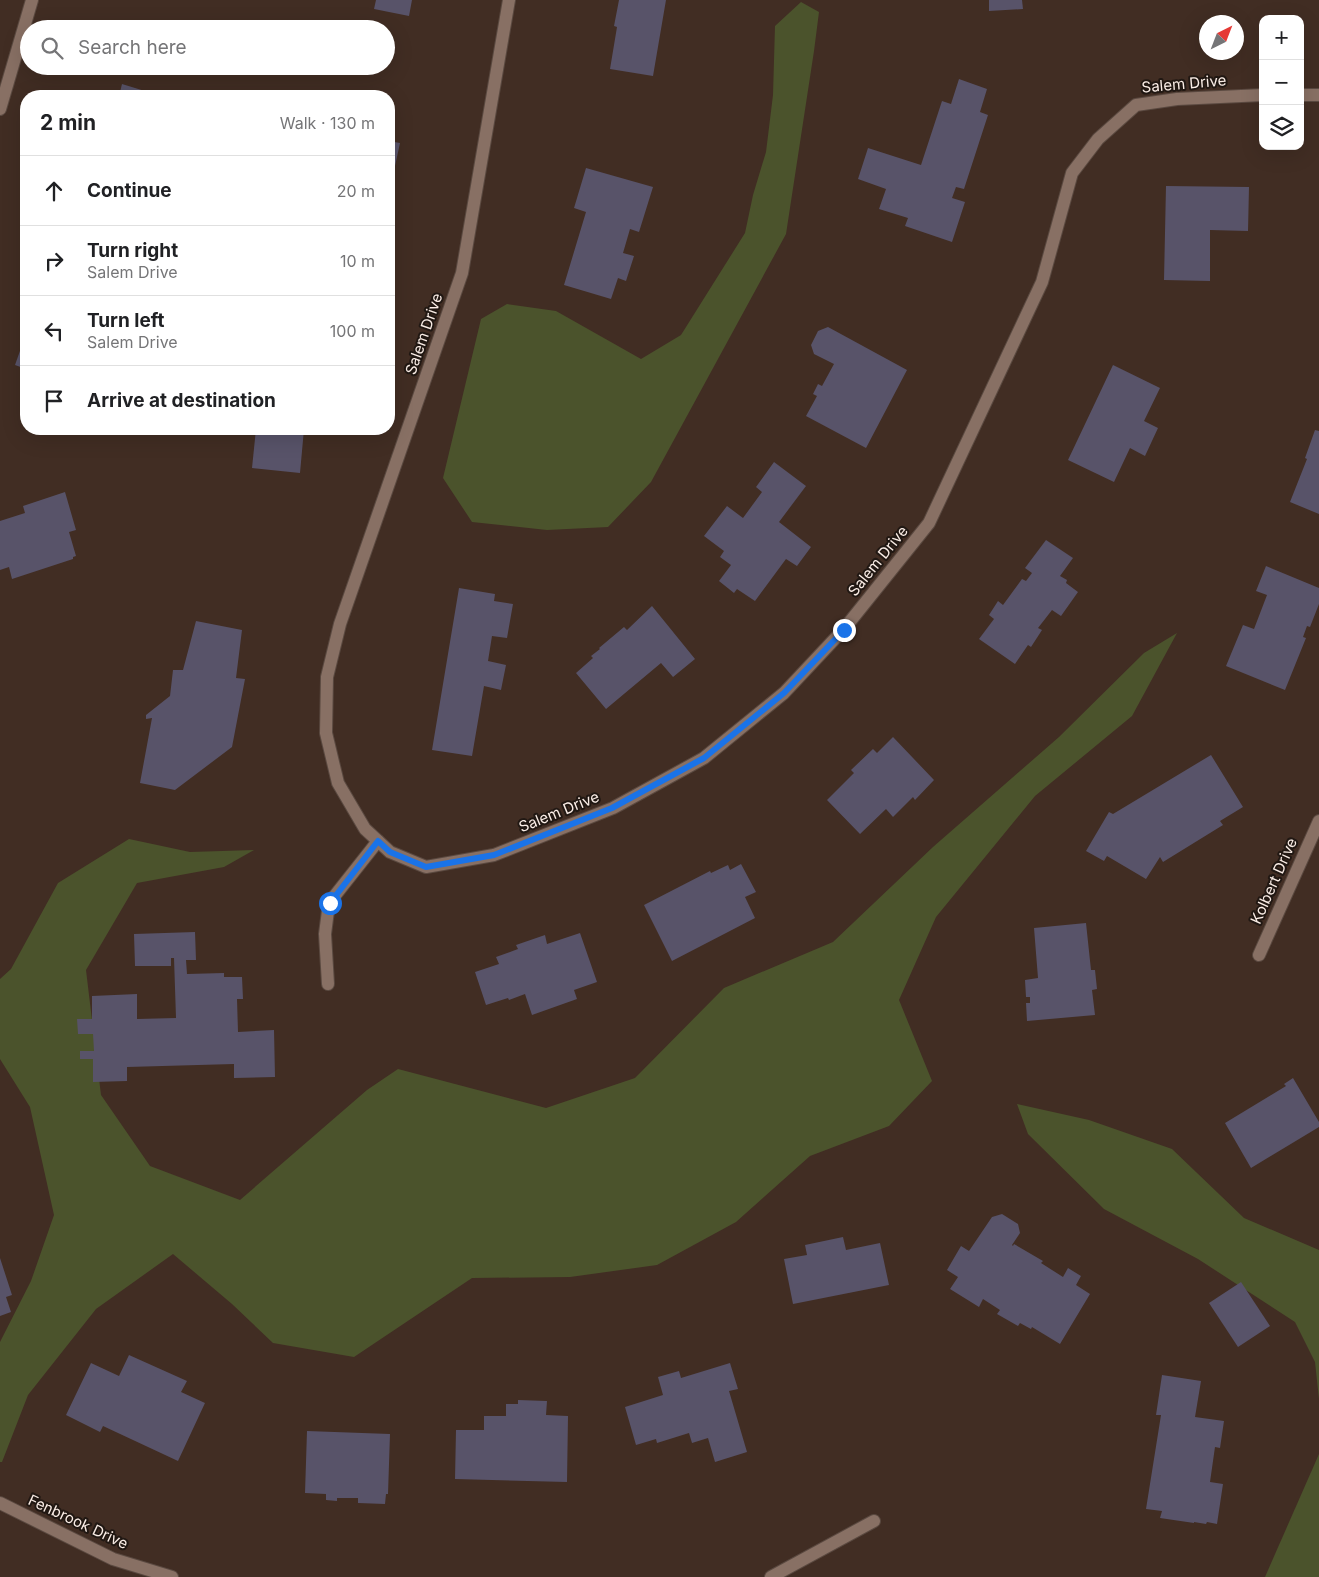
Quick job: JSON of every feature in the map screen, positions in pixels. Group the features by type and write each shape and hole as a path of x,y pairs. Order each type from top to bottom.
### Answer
{"street":[{"path":"26,20 32,0"},
{"name":"Salem Drive","path":"509,0 462,274 340,624 327,677 326,733 338,783 365,829 390,852 426,867 494,855 612,808 704,758 784,693 844,630 929,523 1042,282 1072,173 1098,139 1136,105 1177,99 1259,95"},
{"path":"0,109 20,41"},
{"path":"1304,95 1319,95"},
{"name":"Kolbert Drive","path":"1259,955 1319,821"},
{"path":"328,984 325,934 330,903 378,841"},
{"name":"Fenbrook Drive","path":"0,1503 113,1559 172,1577"},
{"path":"771,1577 874,1521"}],"green space":[{"path":"801,2 819,12 786,234 651,482 608,527 547,530 472,522 443,478 481,319 507,304 556,311 641,359 681,335 745,233 753,195 766,152 773,95 775,26"},
{"path":"1177,633 1132,716 1035,796 936,917 899,1000 932,1081 889,1126 810,1156 736,1222 657,1265 570,1277 472,1278 354,1357 273,1343 232,1304 173,1254 96,1309 28,1395 2,1462 0,1462 0,1342 31,1281 54,1215 30,1107 0,1059 0,979 11,969 58,883 129,839 190,852 254,850 224,867 137,883 86,970 101,1095 150,1166 240,1200 367,1090 398,1069 546,1108 635,1078 724,988 833,942 933,847 1059,737 1144,653"},
{"path":"1017,1104 1089,1120 1172,1149 1244,1218 1319,1250 1319,1399 1315,1362 1295,1322 1198,1259 1104,1209 1028,1134"},
{"path":"1319,1454 1319,1577 1265,1577"}],"building":[{"path":"376,0 412,0 409,16 374,9"},
{"path":"619,0 666,0 653,76 610,69 617,27 614,26"},
{"path":"989,0 1022,0 1023,9 989,11"},
{"path":"959,79 987,89 980,112 988,115 964,189 956,187 952,198 965,202 952,242 905,226 908,218 879,209 886,189 858,179 868,148 921,165 942,101 951,104"},
{"path":"122,84 142,90 120,90"},
{"path":"395,142 400,143 395,166"},
{"path":"586,168 653,187 639,232 630,229 623,253 634,256 626,281 618,278 611,299 564,285 586,212 574,208"},
{"path":"1166,186 1249,187 1248,231 1210,230 1210,281 1164,280"},
{"path":"828,327 907,370 866,448 806,416 817,396 813,394 818,384 822,386 834,364 814,354 811,345 818,331"},
{"path":"20,351 20,367 15,365"},
{"path":"1113,365 1160,388 1144,421 1158,428 1145,456 1130,448 1114,482 1068,460"},
{"path":"1315,430 1319,431 1319,514 1290,502 1307,459 1305,458"},
{"path":"255,435 303,435 300,473 252,468"},
{"path":"774,462 806,486 779,522 811,547 797,566 786,559 755,601 737,589 734,593 719,581 731,565 720,557 724,551 704,536 727,506 743,518 762,492 756,487"},
{"path":"65,492 76,530 69,532 76,556 73,559 12,579 9,567 0,570 0,521 25,513 23,506"},
{"path":"1046,540 1073,558 1060,576 1067,580 1066,583 1078,592 1061,616 1052,610 1038,628 1042,630 1031,647 1028,645 1015,664 979,639 994,619 989,615 998,601 1003,605 1022,579 1026,581 1032,573 1025,568"},
{"path":"1266,566 1319,588 1319,604 1310,627 1307,626 1303,637 1306,638 1285,690 1226,666 1243,625 1254,629 1267,595 1256,591"},
{"path":"459,588 495,594 494,601 513,604 507,638 492,636 488,661 506,665 501,690 484,686 472,756 432,750"},
{"path":"652,606 695,659 673,677 661,663 606,709 576,673 593,658 591,656 599,648 624,627 627,630"},
{"path":"196,621 242,630 236,678 245,679 232,747 175,790 140,783 152,718 146,719 146,715 170,696 173,670 183,670"},
{"path":"893,737 934,780 915,800 913,797 893,817 886,809 860,834 827,800 854,773 851,770 873,749 877,753"},
{"path":"1211,755 1243,807 1220,821 1223,825 1163,862 1160,857 1146,879 1107,856 1104,861 1086,851 1109,812 1113,814"},
{"path":"741,864 756,892 745,897 755,918 672,961 644,905 710,871 711,873 728,865 730,870"},
{"path":"1086,923 1091,970 1095,970 1097,989 1092,990 1095,1015 1027,1021 1026,1003 1030,1003 1030,997 1026,997 1025,980 1038,978 1034,928"},
{"path":"195,932 196,960 186,960 187,974 224,973 224,977 242,977 243,999 237,999 238,1032 274,1030 275,1077 234,1078 234,1064 127,1067 127,1081 93,1082 93,1059 80,1059 80,1051 94,1051 93,1034 78,1034 77,1019 92,1019 92,996 137,994 137,1019 176,1018 174,958 171,958 171,966 135,966 134,934"},
{"path":"580,933 597,982 574,990 577,999 532,1015 525,994 486,1005 475,972 499,964 496,957 518,949 516,945 545,935 547,944"},
{"path":"1293,1078 1319,1122 1319,1127 1251,1168 1225,1123 1286,1086 1284,1084"},
{"path":"1002,1214 1018,1224 1020,1233 1012,1245 1013,1246 1014,1244 1043,1261 1041,1263 1063,1277 1068,1268 1081,1276 1076,1285 1090,1294 1060,1344 1032,1327 1031,1329 1020,1323 1018,1326 997,1314 1000,1310 983,1299 979,1307 950,1289 958,1277 947,1270 961,1246 969,1251 992,1217"},
{"path":"843,1237 846,1250 880,1243 889,1285 793,1304 784,1259 807,1255 805,1245"},
{"path":"0,1258 12,1295 6,1297 11,1312 0,1316"},
{"path":"1241,1282 1270,1326 1238,1347 1209,1303"},
{"path":"129,1355 187,1381 181,1392 205,1403 178,1461 103,1426 100,1432 66,1415 91,1363 119,1376"},
{"path":"730,1363 738,1389 729,1391 747,1452 715,1462 708,1438 692,1443 689,1433 657,1443 656,1439 636,1445 625,1407 663,1395 658,1377 679,1371 681,1378"},
{"path":"1162,1375 1201,1381 1195,1417 1224,1421 1220,1448 1215,1447 1210,1482 1223,1484 1217,1524 1160,1518 1162,1511 1146,1509 1161,1415 1156,1415"},
{"path":"518,1400 547,1401 546,1415 568,1416 567,1482 455,1479 456,1430 484,1430 484,1416 506,1416 506,1404 518,1404"},
{"path":"307,1431 390,1434 388,1494 386,1494 385,1504 358,1503 358,1498 337,1498 337,1501 326,1500 326,1494 305,1493"}],"route":[{"path":"330,903 378,841 390,852 426,867 494,855 612,808 704,758 784,693 844,630"}]}
